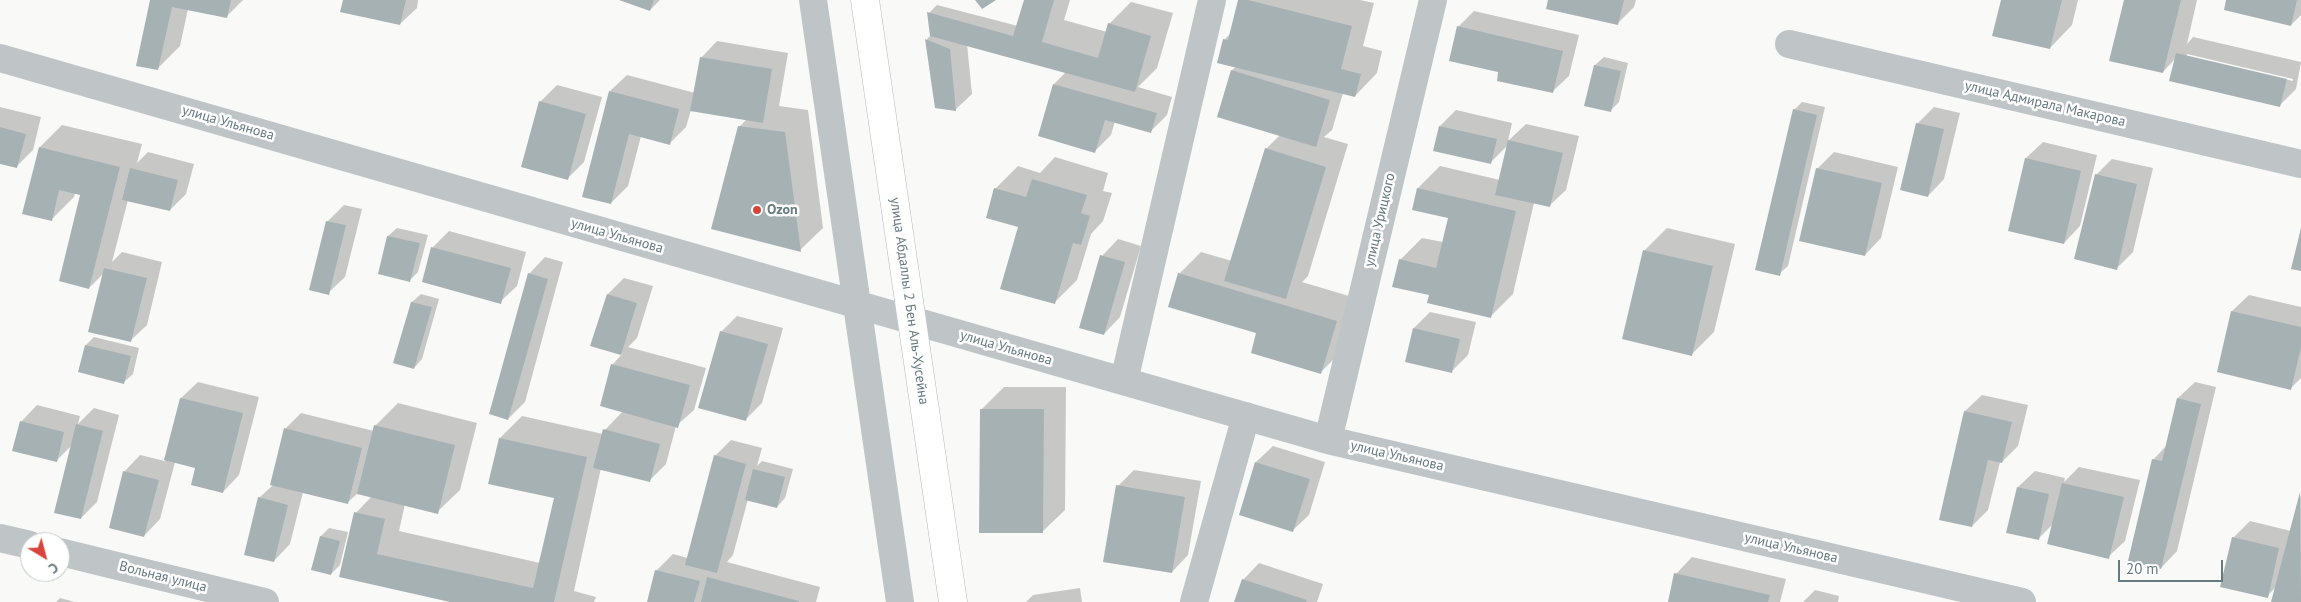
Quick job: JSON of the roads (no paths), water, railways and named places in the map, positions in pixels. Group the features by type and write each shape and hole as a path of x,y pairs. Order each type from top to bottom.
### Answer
{"main road":[{"name":"улица Абдаллы 2 Бен Аль-Хусейна","path":"865,0 954,602"}],"street":[{"path":"814,0 900,602"},
{"path":"1124,382 1212,0"},
{"name":"улица Урицкого","path":"1328,440 1433,0"},
{"name":"улица Адмирала Макарова","path":"1789,44 2301,164"},
{"name":"улица Ульянова","path":"0,58 912,322 1328,440 2022,602"},
{"path":"1194,602 1246,416"},
{"path":"0,538 20,543"},
{"name":"Вольная улица","path":"70,554 265,602"}],"place":[{"name":"Ozon","path":"757,210"}]}
